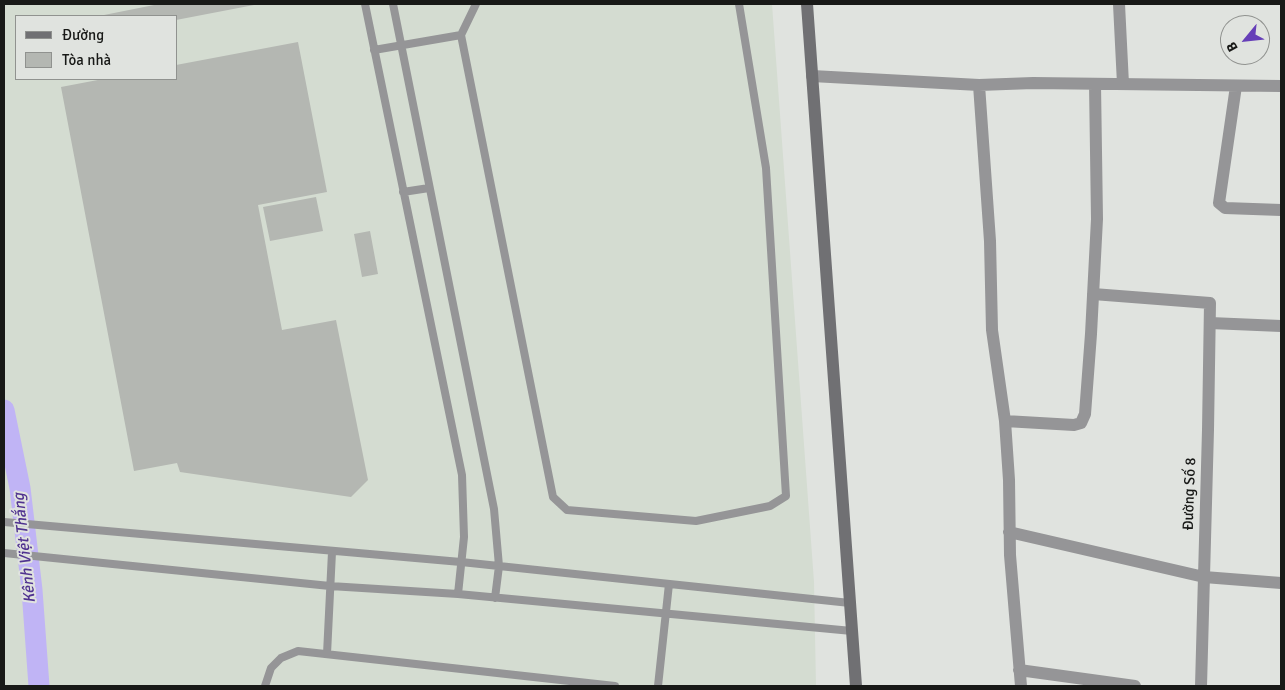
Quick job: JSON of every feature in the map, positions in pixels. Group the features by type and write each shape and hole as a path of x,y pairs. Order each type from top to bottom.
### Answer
{"street":[{"path":"807,4 856,686"},
{"path":"1118,4 1123,84"},
{"path":"812,76 979,85 1033,83 1281,86"},
{"path":"1005,421 1074,426 1081,423 1085,414 1097,219 1095,84"},
{"path":"979,85 990,241 992,330 1005,421 1010,480 1009,532 1021,686"},
{"path":"1236,86 1219,203 1225,208 1281,210"},
{"name":"Đường Số 8","path":"1093,294 1210,303 1200,686"},
{"path":"1210,323 1281,326"},
{"path":"1009,532 1204,577 1281,583"},
{"path":"1019,670 1135,686"}],"lane":[{"path":"365,4 462,475 464,537 458,594"},
{"path":"392,4 494,509 499,566 495,598"},
{"path":"476,4 461,35 553,497 567,510 696,521 770,506 786,496 766,168 739,4"},
{"path":"374,50 461,35"},
{"path":"403,192 429,188"},
{"path":"4,522 461,562 850,603"},
{"path":"327,654 332,552"},
{"path":"4,553 330,586 458,594 852,631"},
{"path":"658,686 669,584"},
{"path":"265,686 271,668 281,658 298,651 615,686"}],"shaded area":[{"path":"4,4 772,4 814,582 816,686 4,686"}],"building":[{"path":"159,4 254,5 178,20 178,15 104,15"},
{"path":"298,42 327,192 258,205 282,330 336,320 368,480 351,497 180,472 177,463 134,471 61,87 98,80 178,80 178,65"},
{"path":"316,197 323,231 270,241 263,207"},
{"path":"370,231 378,274 362,277 354,234"}],"waterway":[{"name":"Kênh Việt Thắng","path":"4,410 20,488 32,590 39,686"}]}
